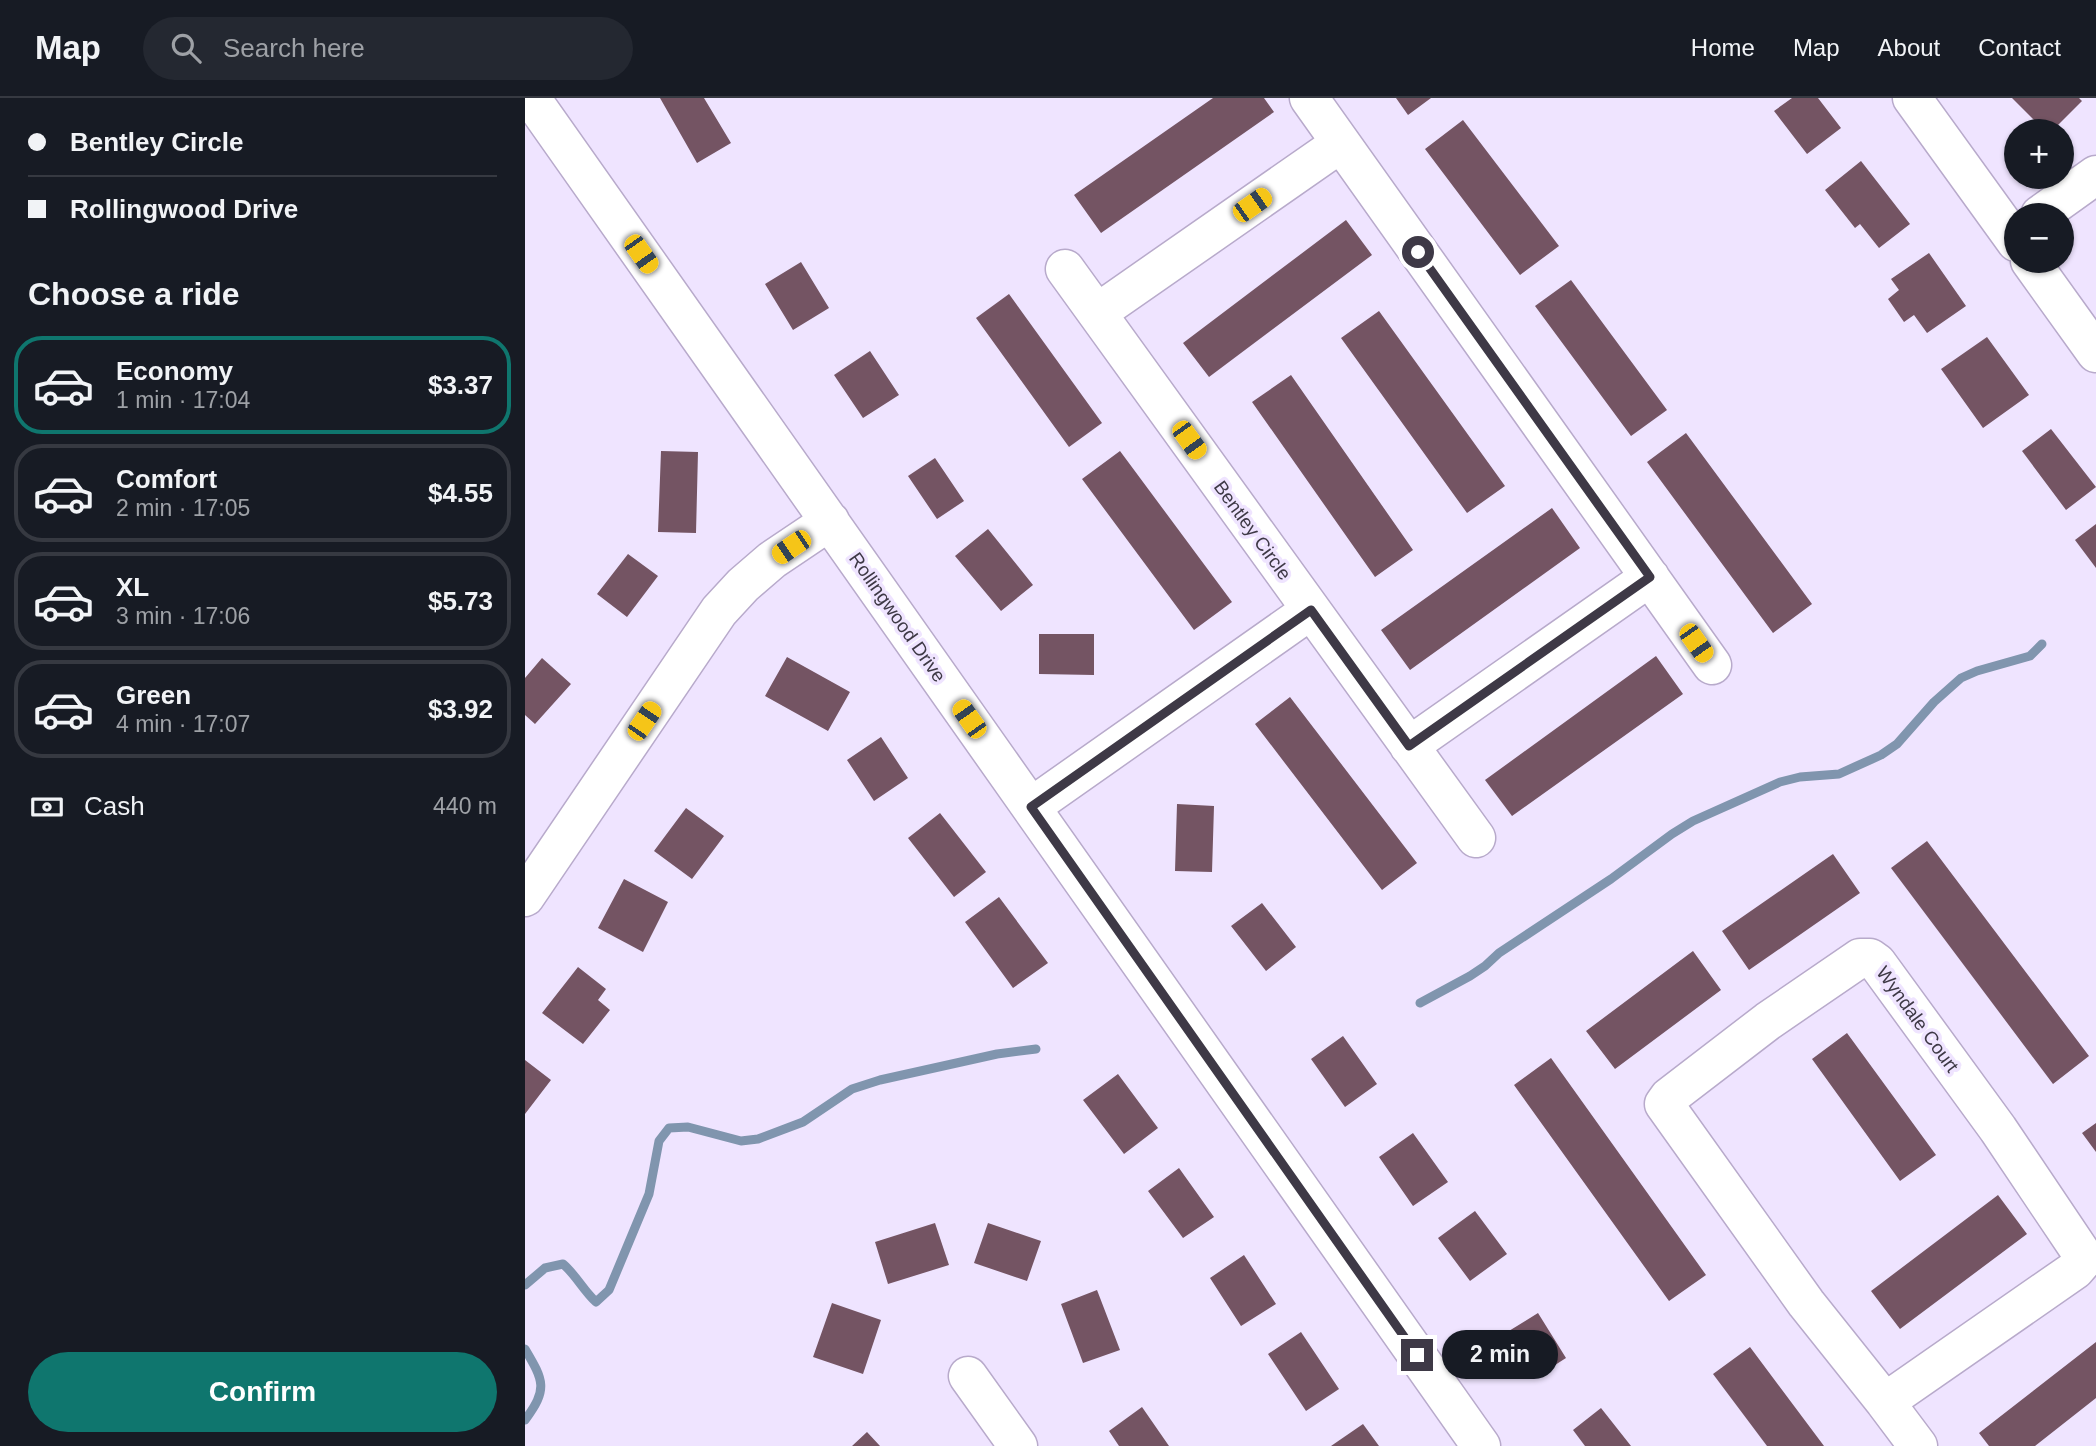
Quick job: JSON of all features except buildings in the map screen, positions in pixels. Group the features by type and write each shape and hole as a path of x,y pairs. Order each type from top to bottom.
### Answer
{"street":[{"name":"Rollingwood Drive","path":"531,98 1481,1446"},
{"path":"1309,98 1712,664"},
{"path":"1912,98 2004,213"},
{"path":"1097,313 1341,143"},
{"path":"2064,203 2096,176"},
{"name":"Bentley Circle","path":"1065,269 1475,838"},
{"path":"2046,273 2096,353"},
{"path":"525,897 719,611 772,560 830,521"},
{"path":"1409,746 1650,577"},
{"path":"1031,807 1311,610"},
{"name":"Wyndale Court","path":"1885,1402 2075,1270 2081,1263 2082,1254 1998,1129 1878,962 1870,958 1860,958 1768,1021 1669,1097 1664,1104 1806,1303 1919,1446"},
{"path":"968,1376 1018,1446"}],"waterway":[{"path":"1420,1003 1470,976 1499,953 1693,821 1780,782 1800,777 1839,774 1881,755 1897,744 1934,702 1961,678 2030,656 2042,644"},
{"path":"525,1285 545,1268 563,1264 596,1302 609,1290 649,1194 659,1141 669,1128 688,1127 741,1141 758,1139 803,1122 852,1089 880,1080 997,1054 1036,1049"},
{"path":"525,1349 541,1385 537,1400 525,1420"}],"route":[{"path":"1417,1355 1031,807 1311,610 1409,746 1650,577 1418,252"}]}
